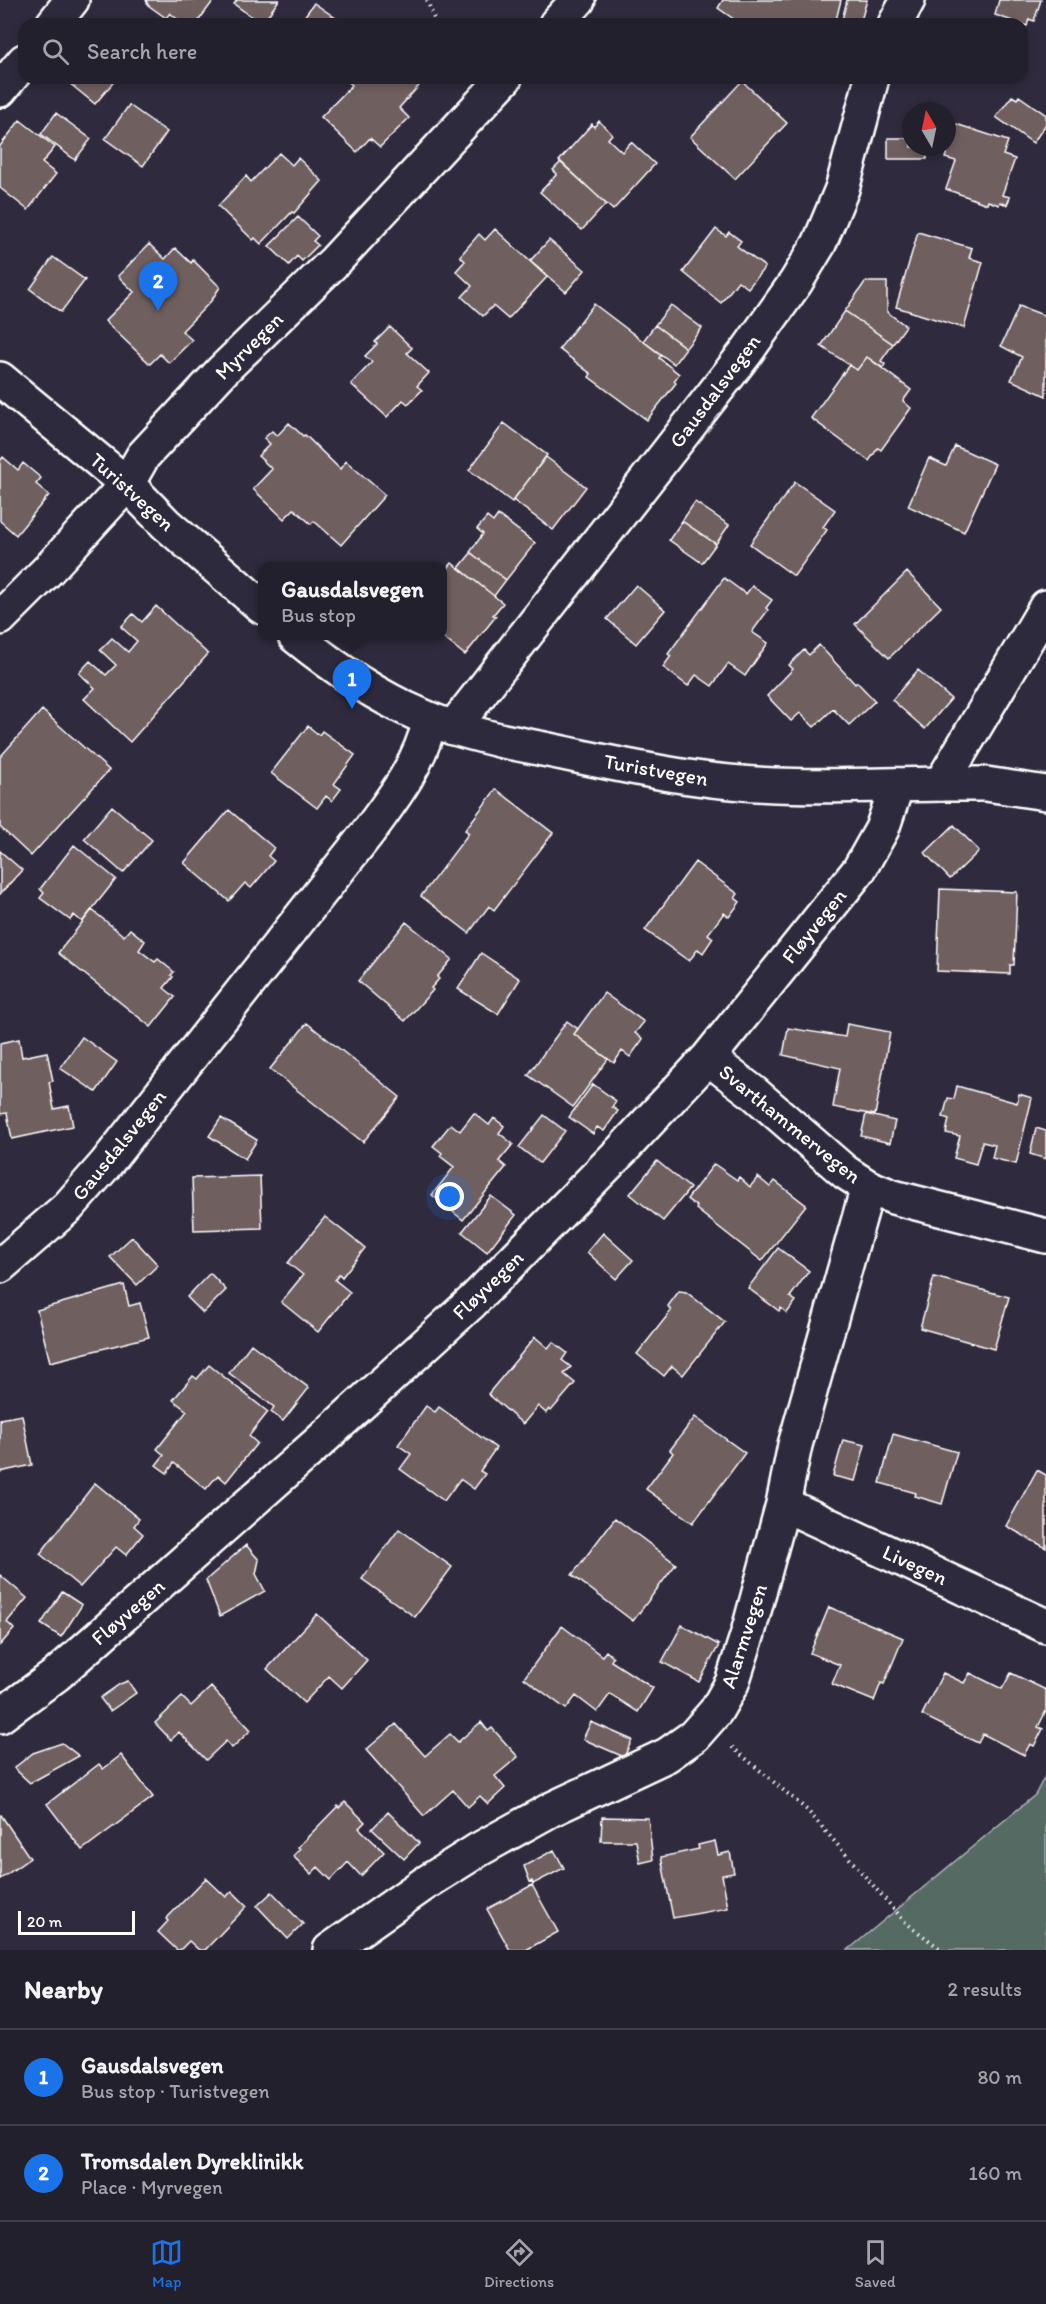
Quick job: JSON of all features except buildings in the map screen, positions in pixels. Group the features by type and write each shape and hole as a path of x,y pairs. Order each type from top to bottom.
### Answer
{"street":[{"path":"58,18 72,0"},
{"path":"562,18 578,0"},
{"path":"898,18 908,0"},
{"path":"0,90 18,68"},
{"name":"Myrvegen","path":"0,618 48,570 127,484 143,456 223,370 335,261 499,84"},
{"name":"Gausdalsvegen","path":"0,1266 68,1207 105,1165 362,840 397,793 414,767 422,749 747,351 796,282 819,244 842,189 870,84"},
{"name":"Turistvegen","path":"0,379 127,484 166,524 258,604"},
{"path":"941,784 1046,608"},
{"name":"Turistvegen","path":"302,640 358,680 398,704 442,724 503,741 696,778 797,787 986,784 1046,793"},
{"name":"Fløyvegen","path":"0,1716 56,1675 170,1576 472,1302 615,1158 708,1058 859,870 882,829 897,785"},
{"name":"Svarthammervegen","path":"708,1058 845,1172 868,1187 893,1197 1046,1236"},
{"name":"Alarmvegen","path":"330,1950 414,1891 478,1850 552,1809 667,1755 694,1736 716,1711 732,1683 748,1633 783,1504 795,1445 868,1187"},
{"name":"Livegen","path":"783,1504 1046,1626"}],"path":[{"path":"427,0 434,18"},
{"path":"705,1724 807,1810 906,1923 942,1950"}],"green space":[{"path":"1046,1774 1046,1950 848,1950 1035,1795"}],"place":[{"name":"Tromsdalen Dyreklinikk","path":"158,311"},
{"name":"Gausdalsvegen","path":"352,709"}]}
